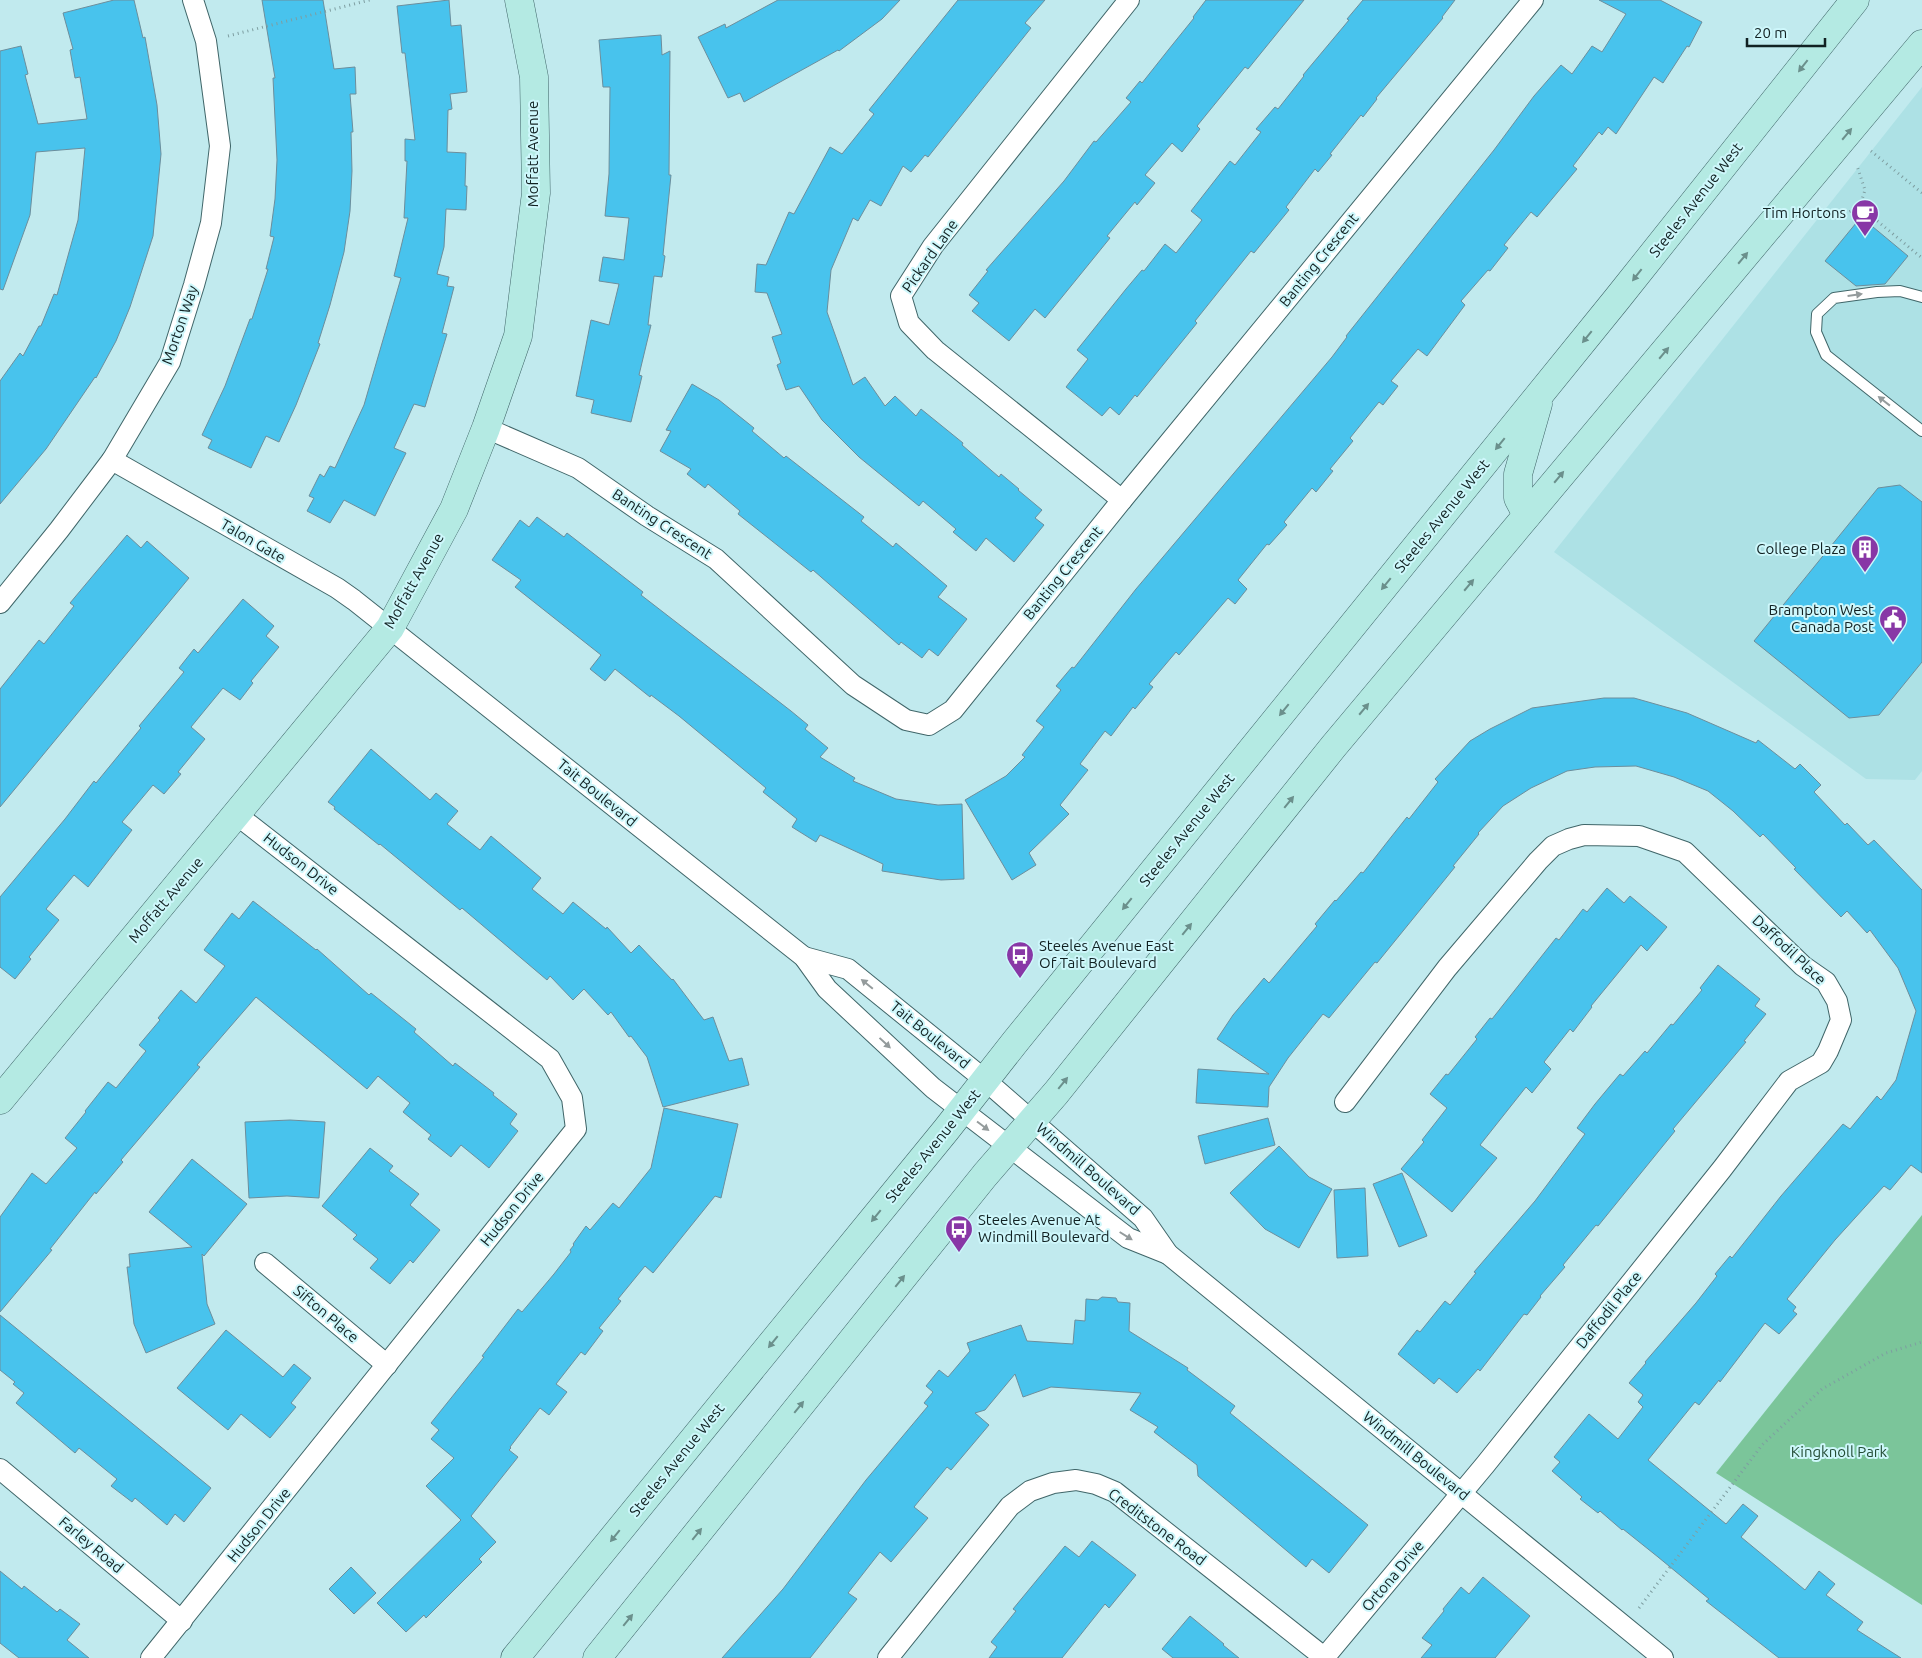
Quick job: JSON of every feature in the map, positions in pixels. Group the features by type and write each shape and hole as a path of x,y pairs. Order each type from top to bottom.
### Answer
{"main road":[{"name":"Moffatt Avenue","path":"0,1100 390,628 454,509 486,428 518,336 536,193 534,77 520,0"},
{"name":"Steeles Avenue West","path":"515,1658 962,1110 993,1086 1855,0"},
{"path":"597,1658 1333,747 1922,44"},
{"path":"1528,515 1518,498 1518,474 1542,392"}],"street":[{"name":"Morton Way","path":"0,603 112,460 170,362 211,223 220,146 206,41 193,0"},
{"name":"Pickard Lane","path":"1122,500 935,350 908,322 901,296 933,246 1129,0"},
{"name":"Banting Crescent","path":"486,428 578,468 647,516 716,559 853,685 906,720 929,724 953,710 1122,500 1533,0"},
{"name":"Talon Gate","path":"112,460 337,588 390,628"},
{"name":"Tait Boulevard","path":"390,628 804,958 827,989 931,1086"},
{"name":"Hudson Drive","path":"151,1658 576,1129 572,1098 550,1059 237,815"},
{"name":"Daffodil Place","path":"1345,1102 1447,968 1538,861 1553,846 1584,835 1639,836 1685,852 1803,966 1826,982 1837,1001 1840,1020 1828,1051 1821,1063 1790,1082 1462,1493"},
{"name":"Tait Boulevard","path":"804,958 848,970 993,1086"},
{"name":"Windmill Boulevard","path":"931,1086 1128,1238 1168,1254"},
{"name":"Windmill Boulevard","path":"993,1086 1143,1218 1168,1254 1663,1658"},
{"name":"Sifton Place","path":"265,1263 387,1366"},
{"name":"Farley Road","path":"0,1469 182,1621"},
{"name":"Creditstone Road","path":"888,1658 1010,1506 1030,1491 1076,1480 1096,1484 1115,1492 1325,1658"},
{"name":"Ortona Drive","path":"1325,1658 1462,1493"}],"lane":[{"path":"1922,297 1900,291 1834,298 1816,314 1816,332 1826,355 1922,431"}],"path":[{"path":"206,41 370,0"},
{"path":"1871,151 1922,192"},
{"path":"1816,214 1839,217 1861,203 1866,190 1857,166"},
{"path":"1858,205 1922,258"},
{"path":"1625,1627 1762,1445 1822,1389 1886,1353 1922,1342"}],"shaded area":[{"name":"College Plaza","path":"1922,87 1922,771 1915,780 1866,779 1554,552"}],"green space":[{"name":"Kingknoll Park","path":"1922,1215 1922,1605 1716,1473"}],"building":[{"path":"114,0 134,0 143,38 145,37 157,105 161,154 153,236 130,307 116,341 96,378 46,449 0,504 0,381 20,353 23,356 39,326 41,326 54,294 57,295 78,220 85,148 36,152 30,215 3,290 0,289 0,51 21,46 28,74 25,75 38,124 87,119 80,77 75,78 70,50 73,49 63,13"},
{"path":"262,0 323,0 334,69 355,67 356,94 350,94 353,132 351,132 350,211 344,252 318,343 320,344 279,442 266,436 251,468 208,448 212,440 202,435 225,386 250,319 252,319 268,269 266,269 274,237 270,236 275,199 277,160 273,78 275,78"},
{"path":"449,0 451,26 461,25 467,92 450,94 452,109 448,110 447,152 466,153 465,186 467,186 466,210 446,209 444,247 437,274 449,277 447,286 454,287 442,333 447,334 425,407 414,404 394,448 406,453 375,516 344,500 330,523 307,511 314,498 309,496 320,474 324,477 330,466 335,468 364,405 401,278 394,276 408,218 404,218 407,161 405,161 405,139 415,140 405,53 402,53 397,6"},
{"path":"778,0 900,0 882,19 839,51 744,102 740,93 728,98 698,37 725,24 726,28"},
{"path":"958,0 1045,0 1025,23 1031,28 928,157 925,155 911,172 903,166 881,206 870,200 858,221 853,218 831,270 827,312 853,385 865,377 885,406 895,396 916,416 921,409 963,443 962,445 999,477 1001,474 1042,510 1035,518 1044,525 1014,562 986,538 976,551 953,532 956,529 923,501 919,506 859,457 822,420 799,386 786,390 777,365 781,363 772,337 782,334 767,293 755,292 757,264 766,265 789,212 794,214 830,147 842,154 874,114 869,110"},
{"path":"1206,0 1304,0 1248,69 1245,67 1197,126 1200,129 1182,152 1172,143 1145,175 1155,183 1137,205 1135,202 1107,236 1110,238 1045,318 1035,309 1009,341 972,311 979,303 969,295 988,271 986,270 1064,181 1094,141 1096,142 1131,102 1126,98 1140,81 1142,83"},
{"path":"1363,0 1455,0 1443,18 1376,98 1363,117 1361,115 1318,172 1315,169 1286,207 1289,210 1254,253 1251,251 1195,321 1197,323 1137,397 1135,395 1119,415 1110,407 1102,416 1066,387 1088,359 1077,350 1165,244 1176,253 1202,220 1191,211 1230,161 1235,165 1261,132 1256,129 1275,107 1278,109"},
{"path":"1599,0 1660,0 1702,22 1689,47 1687,46 1663,83 1654,77 1616,134 1608,127 1602,135 1599,132 1573,166 1577,169 1537,217 1531,212 1504,245 1508,248 1490,271 1488,270 1461,301 1465,305 1427,356 1418,349 1391,381 1398,386 1383,405 1379,402 1350,438 1353,441 1330,469 1333,471 1316,492 1312,488 1284,522 1287,525 1269,545 1267,544 1238,580 1247,589 1235,604 1228,598 1179,655 1176,652 1149,684 1153,687 1135,709 1133,707 1111,736 1105,731 1080,764 1088,770 1060,805 1069,814 1029,853 1036,865 1012,880 965,800 1006,776 1025,757 1022,755 1044,727 1036,721 1061,690 1056,686 1072,667 1074,668 1136,589 1332,357 1346,336 1494,150 1534,96 1561,65 1572,74 1592,46 1602,52 1626,14"},
{"path":"661,35 662,55 670,51 669,175 671,175 663,255 665,256 662,277 654,276 648,325 651,325 639,375 642,376 631,422 591,413 594,400 576,396 591,320 609,325 619,284 599,281 603,257 624,260 629,218 605,216 609,174 610,87 603,87 599,40"},
{"name":"Tim Hortons","path":"1861,217 1908,256 1885,284 1856,286 1825,261"},
{"path":"692,384 719,400 754,428 752,431 784,458 786,456 864,517 861,521 893,547 896,543 947,586 938,597 967,619 938,656 929,649 922,658 901,642 899,645 813,570 811,572 738,514 740,511 708,484 705,488 687,474 691,469 660,451 671,431 666,430"},
{"name":"College Plaza","path":"1900,485 1922,502 1922,662 1879,715 1849,718 1754,641 1878,488"},
{"path":"537,517 564,537 567,533 643,592 641,595 808,725 805,729 828,748 820,757 855,778 853,781 896,799 938,805 962,804 964,879 941,880 882,871 883,864 820,835 816,842 792,827 797,819 763,792 766,788 679,716 651,695 650,697 615,669 605,681 590,669 601,655 515,587 521,580 492,560 520,520 529,527"},
{"path":"127,535 141,548 147,541 189,578 0,807 0,689 39,640 44,644 74,606 70,603"},
{"path":"243,599 274,626 266,636 279,647 251,681 253,683 240,700 223,688 191,727 205,739 178,772 181,774 164,794 153,785 122,822 132,830 88,887 74,875 46,909 59,920 29,957 31,959 15,979 0,967 0,897 94,781 96,783 141,728 139,726 184,672 179,668 194,649 198,653"},
{"path":"1604,698 1634,698 1687,713 1756,743 1758,740 1795,769 1800,764 1821,785 1814,792 1845,825 1847,823 1868,845 1874,840 1922,890 1922,1173 1911,1165 1890,1190 1884,1186 1835,1240 1787,1299 1796,1307 1793,1311 1797,1314 1779,1334 1765,1323 1720,1382 1719,1380 1699,1405 1695,1402 1648,1460 1726,1524 1743,1504 1758,1516 1741,1537 1805,1590 1819,1571 1835,1584 1826,1595 1863,1622 1857,1630 1901,1658 1779,1658 1706,1601 1709,1599 1623,1529 1600,1511 1598,1513 1580,1499 1582,1497 1552,1471 1560,1462 1554,1457 1589,1414 1618,1439 1643,1407 1638,1402 1643,1395 1629,1383 1645,1362 1696,1303 1717,1276 1715,1274 1730,1256 1732,1258 1781,1196 1843,1124 1850,1129 1877,1096 1881,1100 1896,1080 1916,1011 1898,968 1870,930 1867,933 1847,911 1841,917 1763,834 1760,837 1733,811 1708,791 1674,777 1636,766 1595,767 1567,771 1531,788 1503,806 1478,833 1453,866 1455,867 1377,963 1375,962 1329,1018 1323,1014 1288,1058 1269,1087 1268,1107 1196,1103 1198,1069 1269,1074 1217,1039 1233,1015 1264,978 1269,983 1317,926 1315,924 1335,900 1361,872 1363,873 1407,817 1409,819 1438,782 1435,779 1470,741 1532,708"},
{"path":"371,749 430,800 436,793 458,811 447,824 480,850 491,836 541,878 532,889 563,914 573,902 606,929 607,927 631,953 639,945 673,979 704,1020 713,1017 729,1061 742,1058 749,1085 663,1107 647,1057 631,1036 629,1037 611,1012 608,1015 584,989 573,1000 550,976 547,980 462,908 460,910 334,809 335,807 328,802"},
{"path":"1607,888 1624,903 1630,896 1667,927 1647,951 1641,945 1591,1006 1573,1032 1570,1029 1544,1062 1551,1069 1532,1093 1526,1087 1480,1145 1497,1158 1452,1212 1401,1169 1424,1142 1422,1140 1447,1108 1430,1094 1446,1074 1448,1075 1477,1039 1475,1037 1490,1018 1492,1019 1556,938 1559,940 1583,909 1587,912"},
{"path":"253,901 317,949 369,995 371,993 416,1029 414,1032 453,1066 455,1063 494,1093 493,1095 517,1114 510,1124 518,1131 489,1168 461,1145 451,1157 428,1139 431,1135 403,1112 410,1103 378,1076 367,1089 256,997 197,1065 200,1067 121,1160 123,1162 96,1194 95,1192 50,1249 52,1250 0,1312 0,1217 32,1173 46,1184 77,1148 65,1138 108,1082 116,1088 146,1051 139,1045 160,1020 158,1018 181,990 196,1003 225,966 204,950 232,913 239,919"},
{"path":"1718,965 1760,999 1755,1006 1766,1014 1744,1041 1746,1042 1673,1129 1675,1131 1598,1226 1596,1225 1563,1265 1565,1267 1540,1296 1527,1315 1524,1314 1480,1371 1478,1369 1457,1393 1439,1378 1434,1384 1398,1354 1417,1330 1420,1332 1445,1301 1450,1305 1476,1273 1474,1272 1535,1201 1585,1134 1577,1128 1595,1104 1620,1074 1623,1076 1645,1051 1647,1053 1671,1024 1673,1025 1702,990 1700,988"},
{"path":"664,1108 738,1124 721,1198 715,1196 653,1273 645,1266 618,1299 621,1301 599,1328 603,1331 585,1355 581,1352 556,1384 567,1392 549,1415 540,1408 510,1447 509,1450 518,1457 471,1516 496,1542 479,1559 482,1562 426,1618 424,1615 406,1632 377,1603 461,1520 426,1486 454,1458 431,1439 439,1430 431,1423 484,1357 482,1356 518,1309 522,1312 554,1274 571,1252 573,1244 586,1226 590,1230 613,1203 619,1208 651,1168"},
{"path":"1268,1118 1275,1145 1205,1164 1198,1136"},
{"path":"290,1120 325,1122 319,1198 287,1196 249,1198 245,1122"},
{"path":"1279,1146 1309,1177 1332,1189 1299,1248 1265,1229 1230,1193"},
{"path":"370,1148 393,1166 389,1171 419,1194 410,1205 440,1230 413,1263 410,1260 390,1284 370,1268 378,1259 353,1239 357,1235 322,1206"},
{"path":"192,1159 247,1204 204,1256 202,1254 207,1304 215,1324 146,1353 134,1324 127,1267 130,1267 129,1254 192,1247 149,1212"},
{"path":"1402,1173 1427,1236 1399,1247 1373,1184"},
{"path":"1365,1188 1368,1256 1337,1258 1334,1190"},
{"path":"1102,1297 1116,1298 1118,1302 1130,1303 1129,1331 1188,1368 1187,1370 1235,1406 1230,1413 1368,1525 1329,1573 1312,1559 1306,1567 1198,1476 1197,1465 1154,1432 1158,1427 1130,1410 1141,1393 1051,1387 1023,1397 1015,1374 985,1410 975,1413 989,1425 951,1470 947,1467 914,1507 928,1518 891,1562 880,1552 848,1593 857,1599 810,1658 722,1658 783,1589 866,1480 928,1406 924,1403 933,1392 926,1386 939,1370 948,1377 970,1351 967,1343 1021,1325 1027,1341 1073,1344 1075,1320 1085,1321 1086,1299 1098,1300"},
{"path":"0,1315 211,1488 184,1522 175,1514 167,1525 135,1498 132,1502 111,1486 117,1479 79,1448 75,1453 16,1403 24,1393 13,1384 15,1382 0,1370"},
{"path":"226,1330 283,1377 294,1364 311,1378 291,1403 296,1407 270,1438 241,1414 228,1430 177,1388"},
{"path":"1092,1541 1136,1575 1109,1608 1105,1604 1062,1658 989,1658 997,1647 991,1642 1016,1611 1013,1609 1065,1546 1079,1557"},
{"path":"351,1567 376,1593 354,1614 329,1589"},
{"path":"0,1571 22,1589 24,1586 57,1612 60,1609 80,1624 67,1640 89,1658 19,1658 0,1643"},
{"path":"1483,1577 1530,1616 1495,1658 1421,1658 1432,1645 1422,1638 1444,1611 1443,1609 1461,1587 1469,1594"},
{"path":"1190,1616 1239,1658 1173,1658 1162,1649"}],"place":[{"name":"Tim Hortons","path":"1865,237"},
{"name":"College Plaza","path":"1865,573"},
{"name":"Brampton West Canada Post","path":"1893,643"},
{"name":"Steeles Avenue East Of Tait Boulevard","path":"1020,979"},
{"name":"Steeles Avenue At Windmill Boulevard","path":"959,1253"}]}
